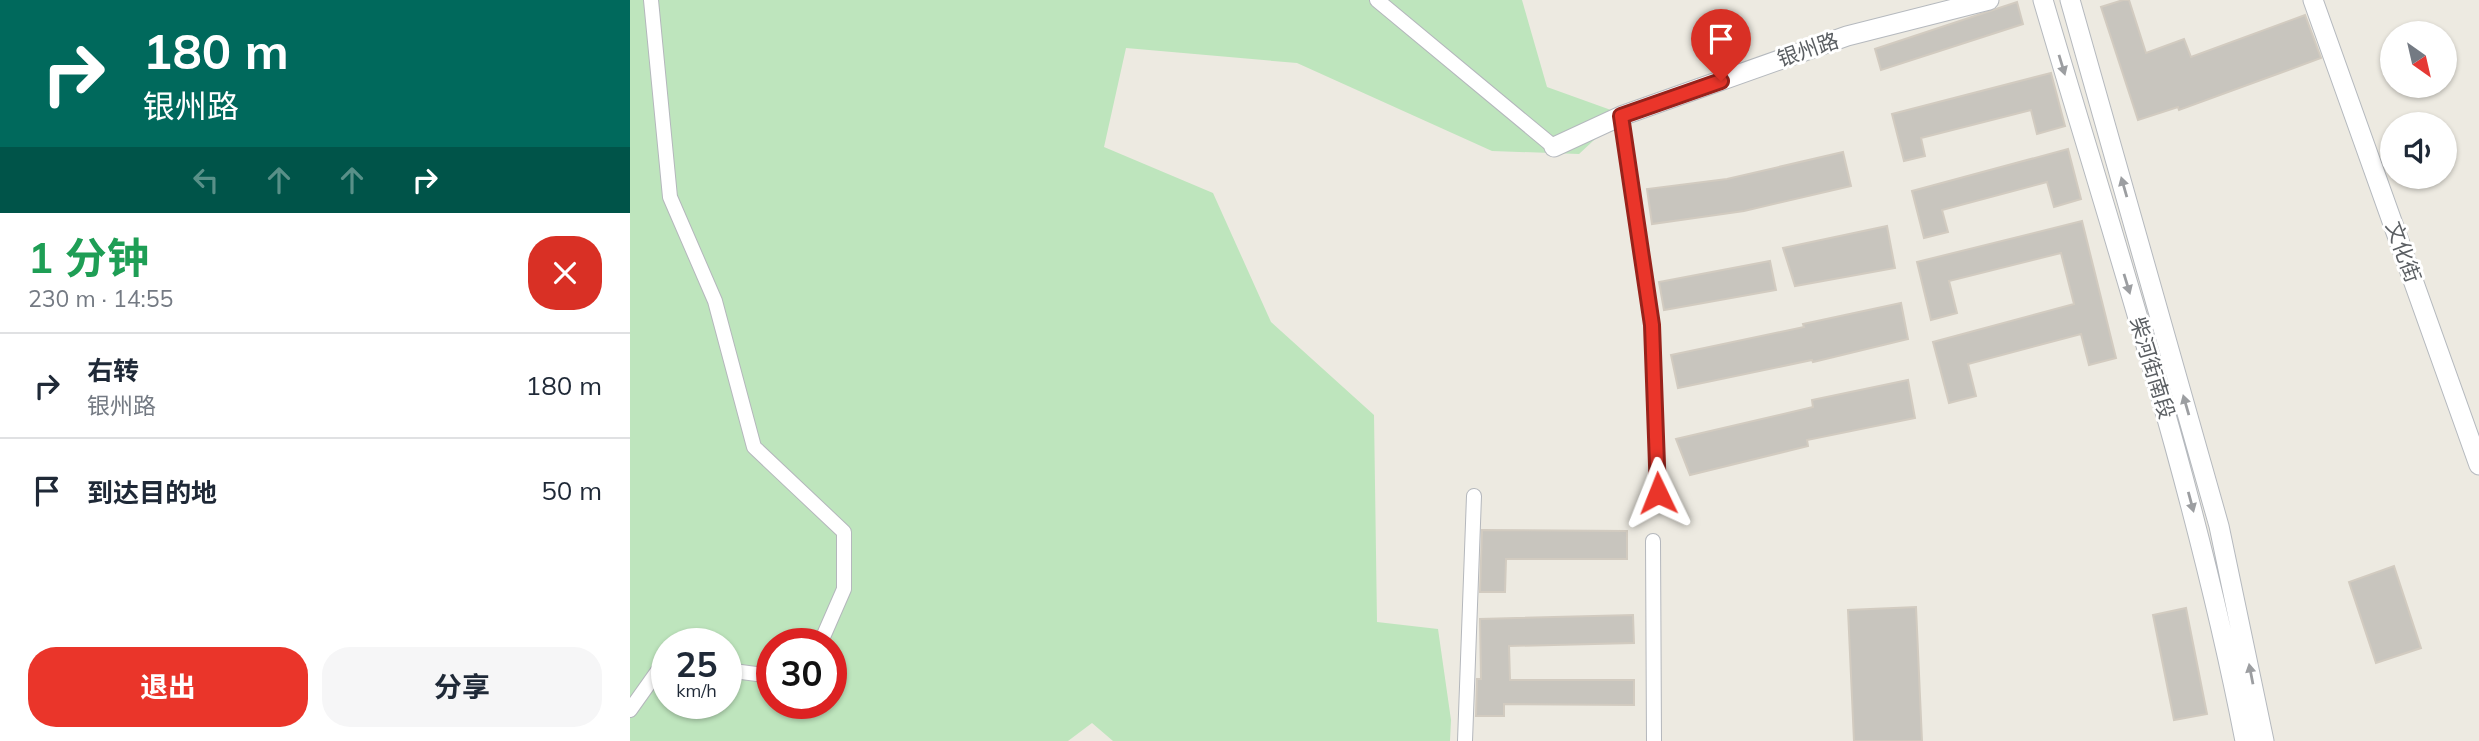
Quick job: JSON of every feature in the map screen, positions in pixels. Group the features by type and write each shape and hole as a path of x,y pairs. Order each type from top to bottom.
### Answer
{"main road":[{"name":"银州路","path":"1554,147 1621,116 1847,36 1989,0"},
{"name":"柴河街南段","path":"2043,0 2192,502 2226,641 2245,741"},
{"name":"柴河街南段","path":"2070,0 2219,526 2264,741"},
{"name":"文化街","path":"2313,0 2479,465"}],"street":[{"path":"651,0 670,197 715,301 754,447 844,532 844,589 827,628"},
{"path":"1377,0 1554,147"},
{"path":"1621,116 1652,325 1658,493"},
{"path":"1465,741 1474,496"},
{"path":"1653,541 1654,741"},
{"path":"630,710 651,680"}],"green space":[{"path":"630,0 1522,0 1547,87 1622,114 1579,154 1492,151 1297,63 1126,48 1104,147 1213,193 1271,322 1374,415 1377,622 1438,629 1451,720 1450,741 1113,741 1092,723 1068,741 630,741"}],"building":[{"path":"2129,0 2146,53 2184,39 2191,57 2305,15 2321,58 2179,110 2178,107 2138,120 2101,7"},
{"path":"2017,2 2023,24 1881,70 1875,49"},
{"path":"2051,73 2065,126 2037,134 2031,110 1921,138 1925,156 1904,161 1892,114"},
{"path":"2068,149 2081,199 2054,207 2047,182 1942,210 1948,232 1924,238 1912,191"},
{"path":"1843,152 1851,186 1744,211 1652,224 1647,189 1727,179"},
{"path":"2082,221 2116,358 2089,365 2081,334 1968,364 1976,396 1949,403 1933,342 2074,304 2061,253 1949,281 1957,313 1931,320 1917,262"},
{"path":"1887,226 1895,268 1795,286 1783,248"},
{"path":"1770,261 1776,290 1664,310 1659,282"},
{"path":"1901,303 1908,339 1813,362 1812,360 1678,388 1671,355"},
{"path":"1908,380 1915,418 1807,440 1808,446 1690,475 1676,439 1813,407 1812,400"},
{"path":"1482,530 1627,531 1627,559 1506,559 1505,592 1480,592"},
{"path":"2394,566 2421,648 2376,663 2349,582"},
{"path":"1916,607 1922,741 1854,741 1848,610"},
{"path":"2186,608 2207,714 2174,720 2153,615"},
{"path":"1633,615 1634,643 1509,646 1510,680 1634,680 1634,705 1504,704 1504,716 1476,716 1477,679 1481,679 1480,619"}],"route":[{"path":"1658,493 1652,325 1621,116 1721,81"}]}
